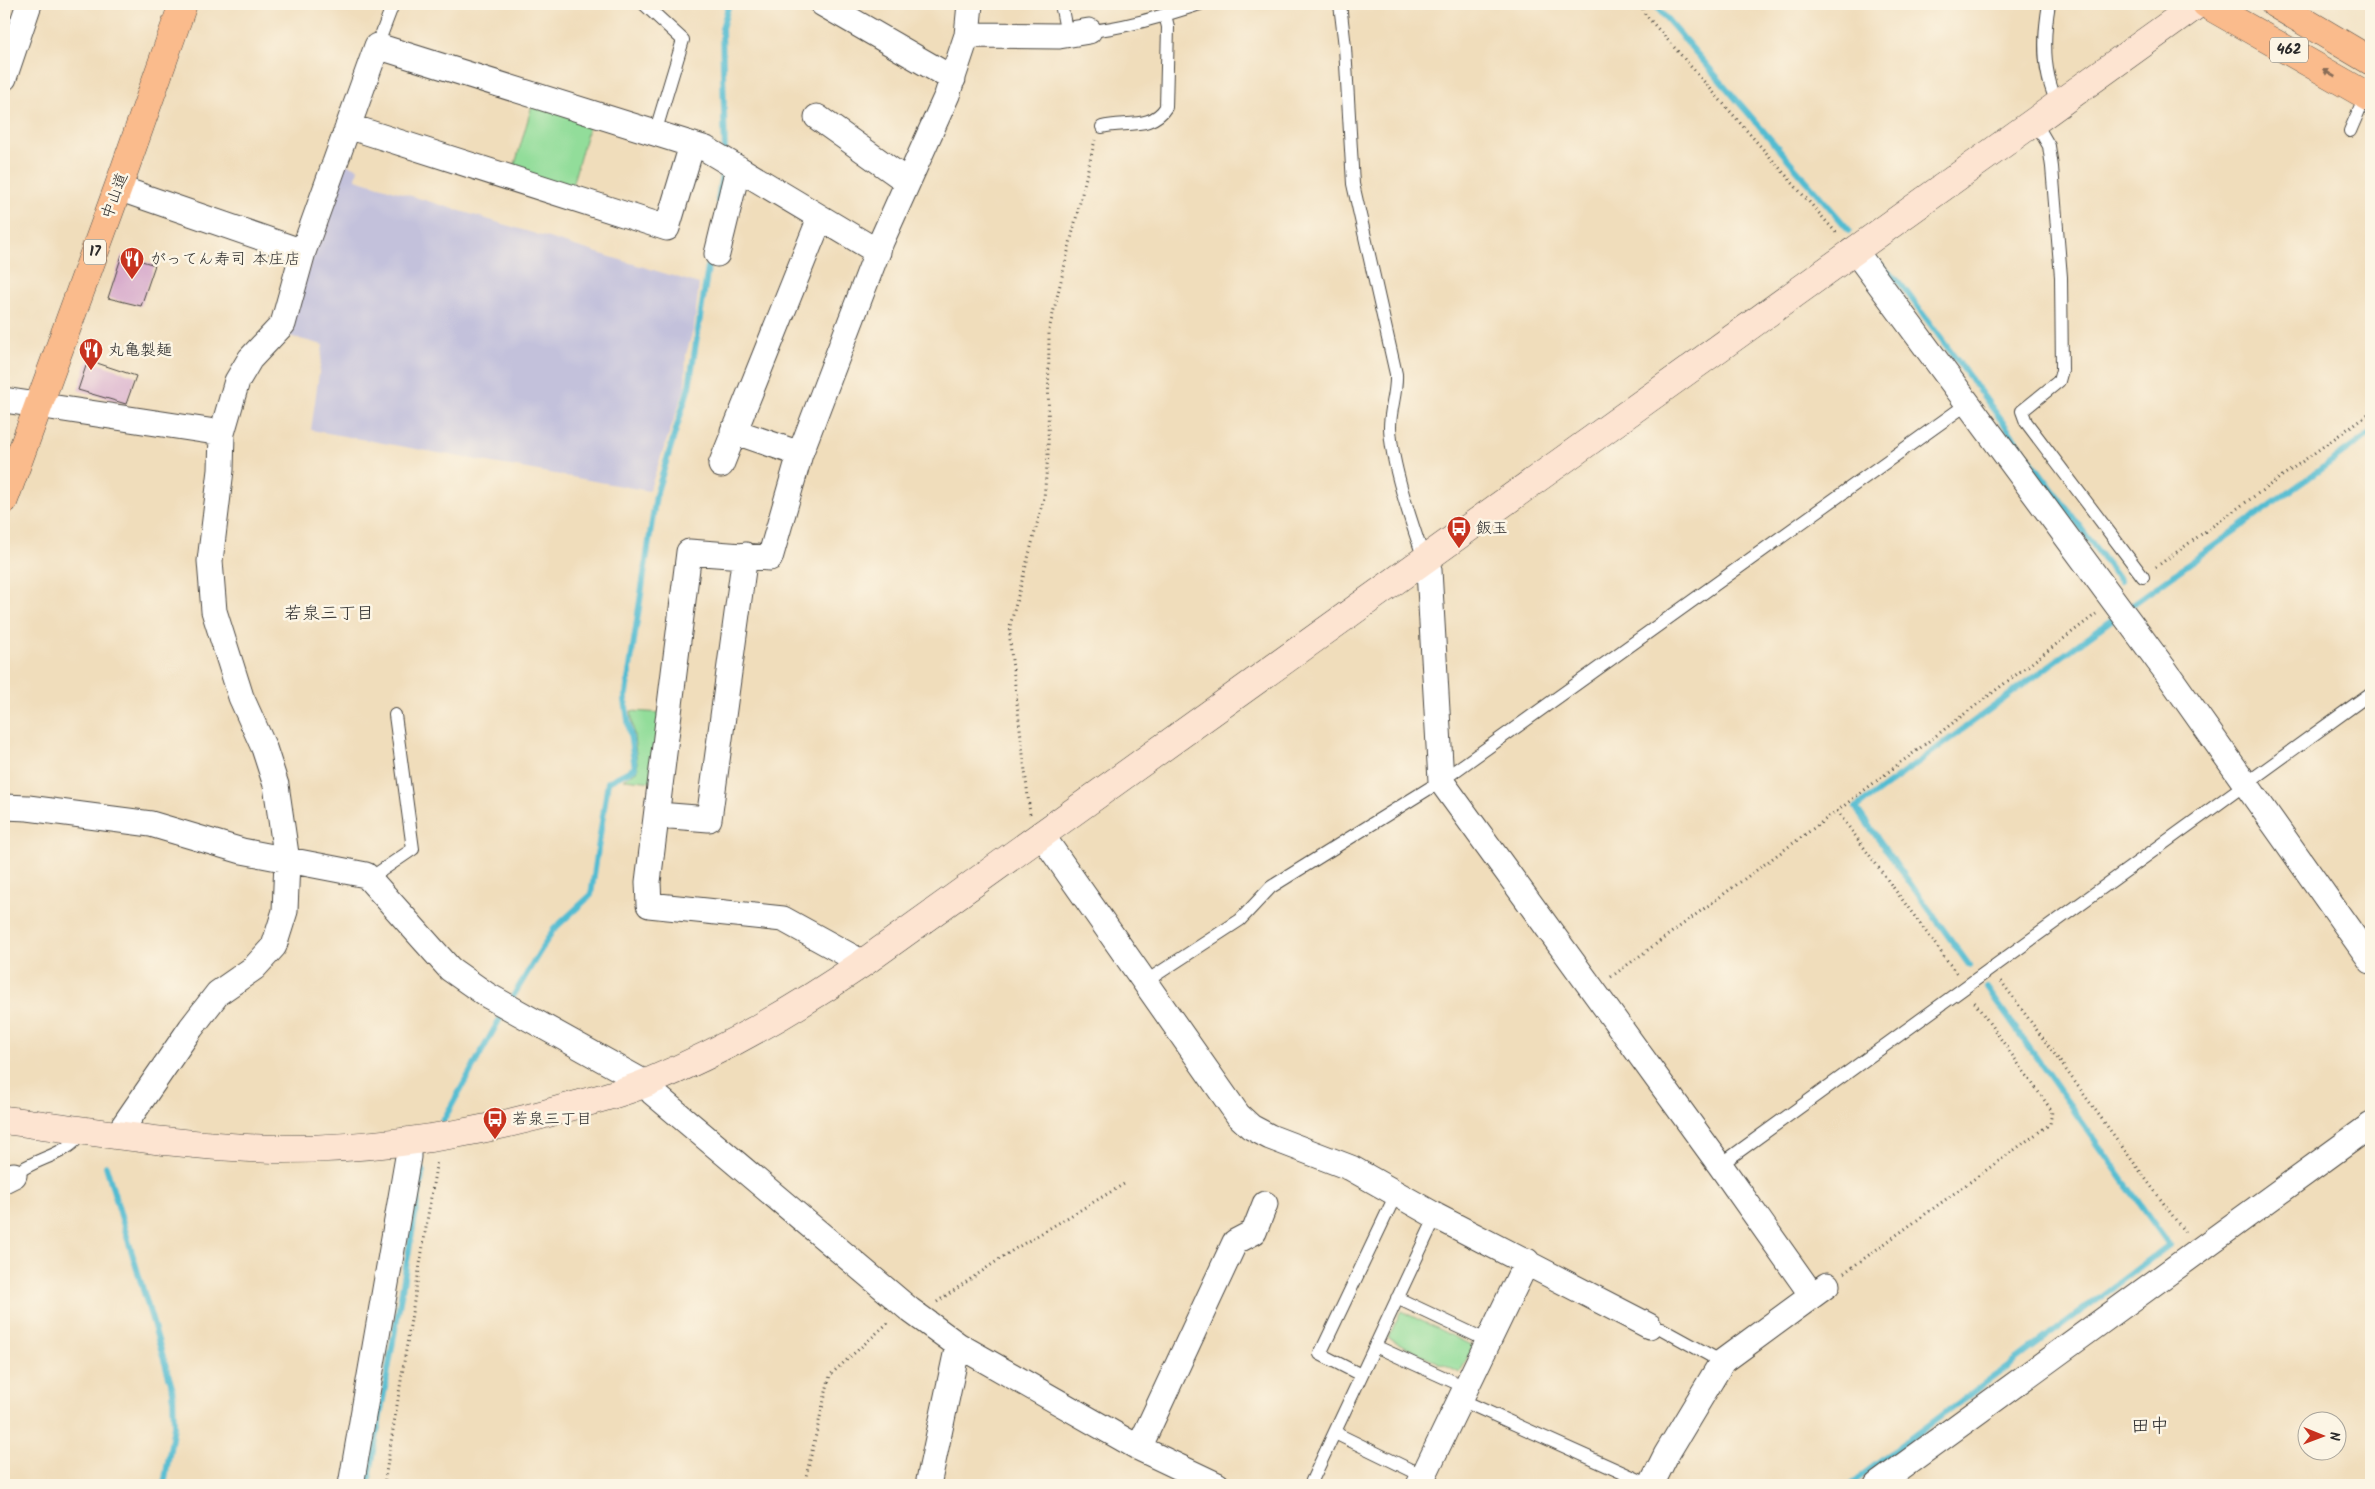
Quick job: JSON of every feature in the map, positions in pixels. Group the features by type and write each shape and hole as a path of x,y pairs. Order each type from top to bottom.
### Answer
{"highway":[{"name":"中山道","path":"4,500 183,4"},
{"name":"462","path":"2206,4 2368,96"},
{"name":"462","path":"2275,4 2371,61"}],"street":[{"path":"4,78 29,4"},
{"path":"823,4 952,79"},
{"path":"863,963 783,919 649,904 648,882 658,815 689,552 744,554 770,558 800,454 878,252 952,79 967,35 970,4"},
{"path":"4,1120 159,1140 273,1149 408,1142 440,1137 550,1113 645,1084 737,1041 805,1003 863,963 1041,834 1318,638 1424,559 2198,4"},
{"path":"967,35 1078,33"},
{"path":"118,1134 191,1028 218,993 254,968 274,946 285,911 287,861 276,785 264,748 241,697 214,611 210,561 221,470 222,433 236,381 250,359 283,324 303,252 377,46 692,145 727,162 878,252"},
{"path":"817,117 908,182"},
{"path":"348,126 666,228 692,145"},
{"path":"717,254 727,162"},
{"path":"118,188 303,252"},
{"path":"721,465 733,431 820,218"},
{"path":"1852,251 1861,259 2113,598 2246,782 2371,961"},
{"path":"4,400 222,433"},
{"path":"733,431 800,454"},
{"path":"658,815 709,818 744,554"},
{"path":"1424,559 1429,570 1441,781 1720,1165 1819,1290 1722,1362 1650,1485"},
{"path":"4,807 28,808 151,824 242,851 366,875 450,968 486,995 645,1084 653,1093 913,1312 958,1345 1139,1448 1217,1485"},
{"path":"1041,834 1238,1115 1251,1127 1270,1137 1351,1168 1436,1216 1649,1326"},
{"path":"1877,1485 2371,1125"},
{"path":"351,1485 408,1157 408,1142"},
{"path":"1139,1448 1235,1242 1254,1232 1266,1204"},
{"path":"1421,1481 1526,1261"},
{"path":"928,1485 958,1345"}],"lane":[{"path":"377,46 393,4"},
{"path":"644,4 683,40 655,133"},
{"path":"1062,4 1078,33 1103,30 1165,15 1200,4"},
{"path":"1340,4 1345,47 1353,184 1396,374 1397,389 1390,425 1391,445 1424,559"},
{"path":"2049,4 2045,59 2048,81 2058,104"},
{"path":"1102,126 1154,120 1161,115 1166,107 1168,27 1165,15"},
{"path":"2350,131 2368,96"},
{"path":"2035,122 2049,146 2052,167 2060,277 2062,370 2059,380 2022,411 2026,422 2143,577"},
{"path":"1145,982 1240,920 1271,887 1441,781 1967,404"},
{"path":"1720,1165 2371,693"},
{"path":"369,879 413,849 395,715"},
{"path":"9,1178 22,1169 69,1148 85,1130"},
{"path":"1361,1375 1320,1354 1396,1192"},
{"path":"1310,1485 1436,1216"},
{"path":"1397,1298 1488,1341"},
{"path":"1649,1326 1662,1329 1722,1362"},
{"path":"1375,1346 1462,1393 1650,1485"},
{"path":"1335,1433 1421,1481"}],"path":[{"path":"1641,4 1645,14 1852,251"},
{"path":"1041,834 1030,819 1010,643 1010,626 1044,498 1048,455 1049,330 1087,180 1090,159 1102,126"},
{"path":"2143,577 2371,412"},
{"path":"1592,991 1837,812 2102,610 2113,598"},
{"path":"1819,1290 2050,1124 2052,1111 1964,988 1959,976 1837,812"},
{"path":"1992,968 2198,1250"},
{"path":"384,1485 440,1137"},
{"path":"804,1485 830,1375 913,1312 930,1306 1013,1250 1124,1184"}],"shaded area":[{"path":"345,164 358,168 356,179 699,284 694,327 686,354 685,388 649,491 311,430 323,345 285,335"}],"green space":[{"path":"533,102 591,119 571,189 513,171"},
{"path":"631,711 663,713 654,782 624,779 638,770"},
{"path":"1401,1311 1473,1346 1460,1373 1388,1338"}],"building":[{"path":"122,255 155,265 141,306 108,298"},
{"path":"88,360 136,376 126,404 78,390"}],"waterway":[{"path":"725,154 722,28 729,4"},
{"path":"1654,4 1849,230"},
{"path":"718,201 723,166"},
{"path":"512,998 553,930 591,895 608,782 635,768 625,700 656,495 689,387 710,255"},
{"path":"1877,262 1900,283 2120,581"},
{"path":"2126,609 2371,433"},
{"path":"1969,965 1856,808 2118,615"},
{"path":"1849,1485 2169,1245 1987,988"},
{"path":"443,1121 502,1015"},
{"path":"106,1166 173,1390 174,1426 164,1485"},
{"path":"368,1485 423,1170"}],"place":[{"name":"がってん寿司 本庄店","path":"132,280"},
{"name":"丸亀製麺","path":"91,371"},
{"name":"飯玉","path":"1459,549"},
{"name":"若泉三丁目","path":"495,1140"}],"district":[{"name":"若泉三丁目","path":"329,614"},
{"name":"田中","path":"2150,1427"}]}
